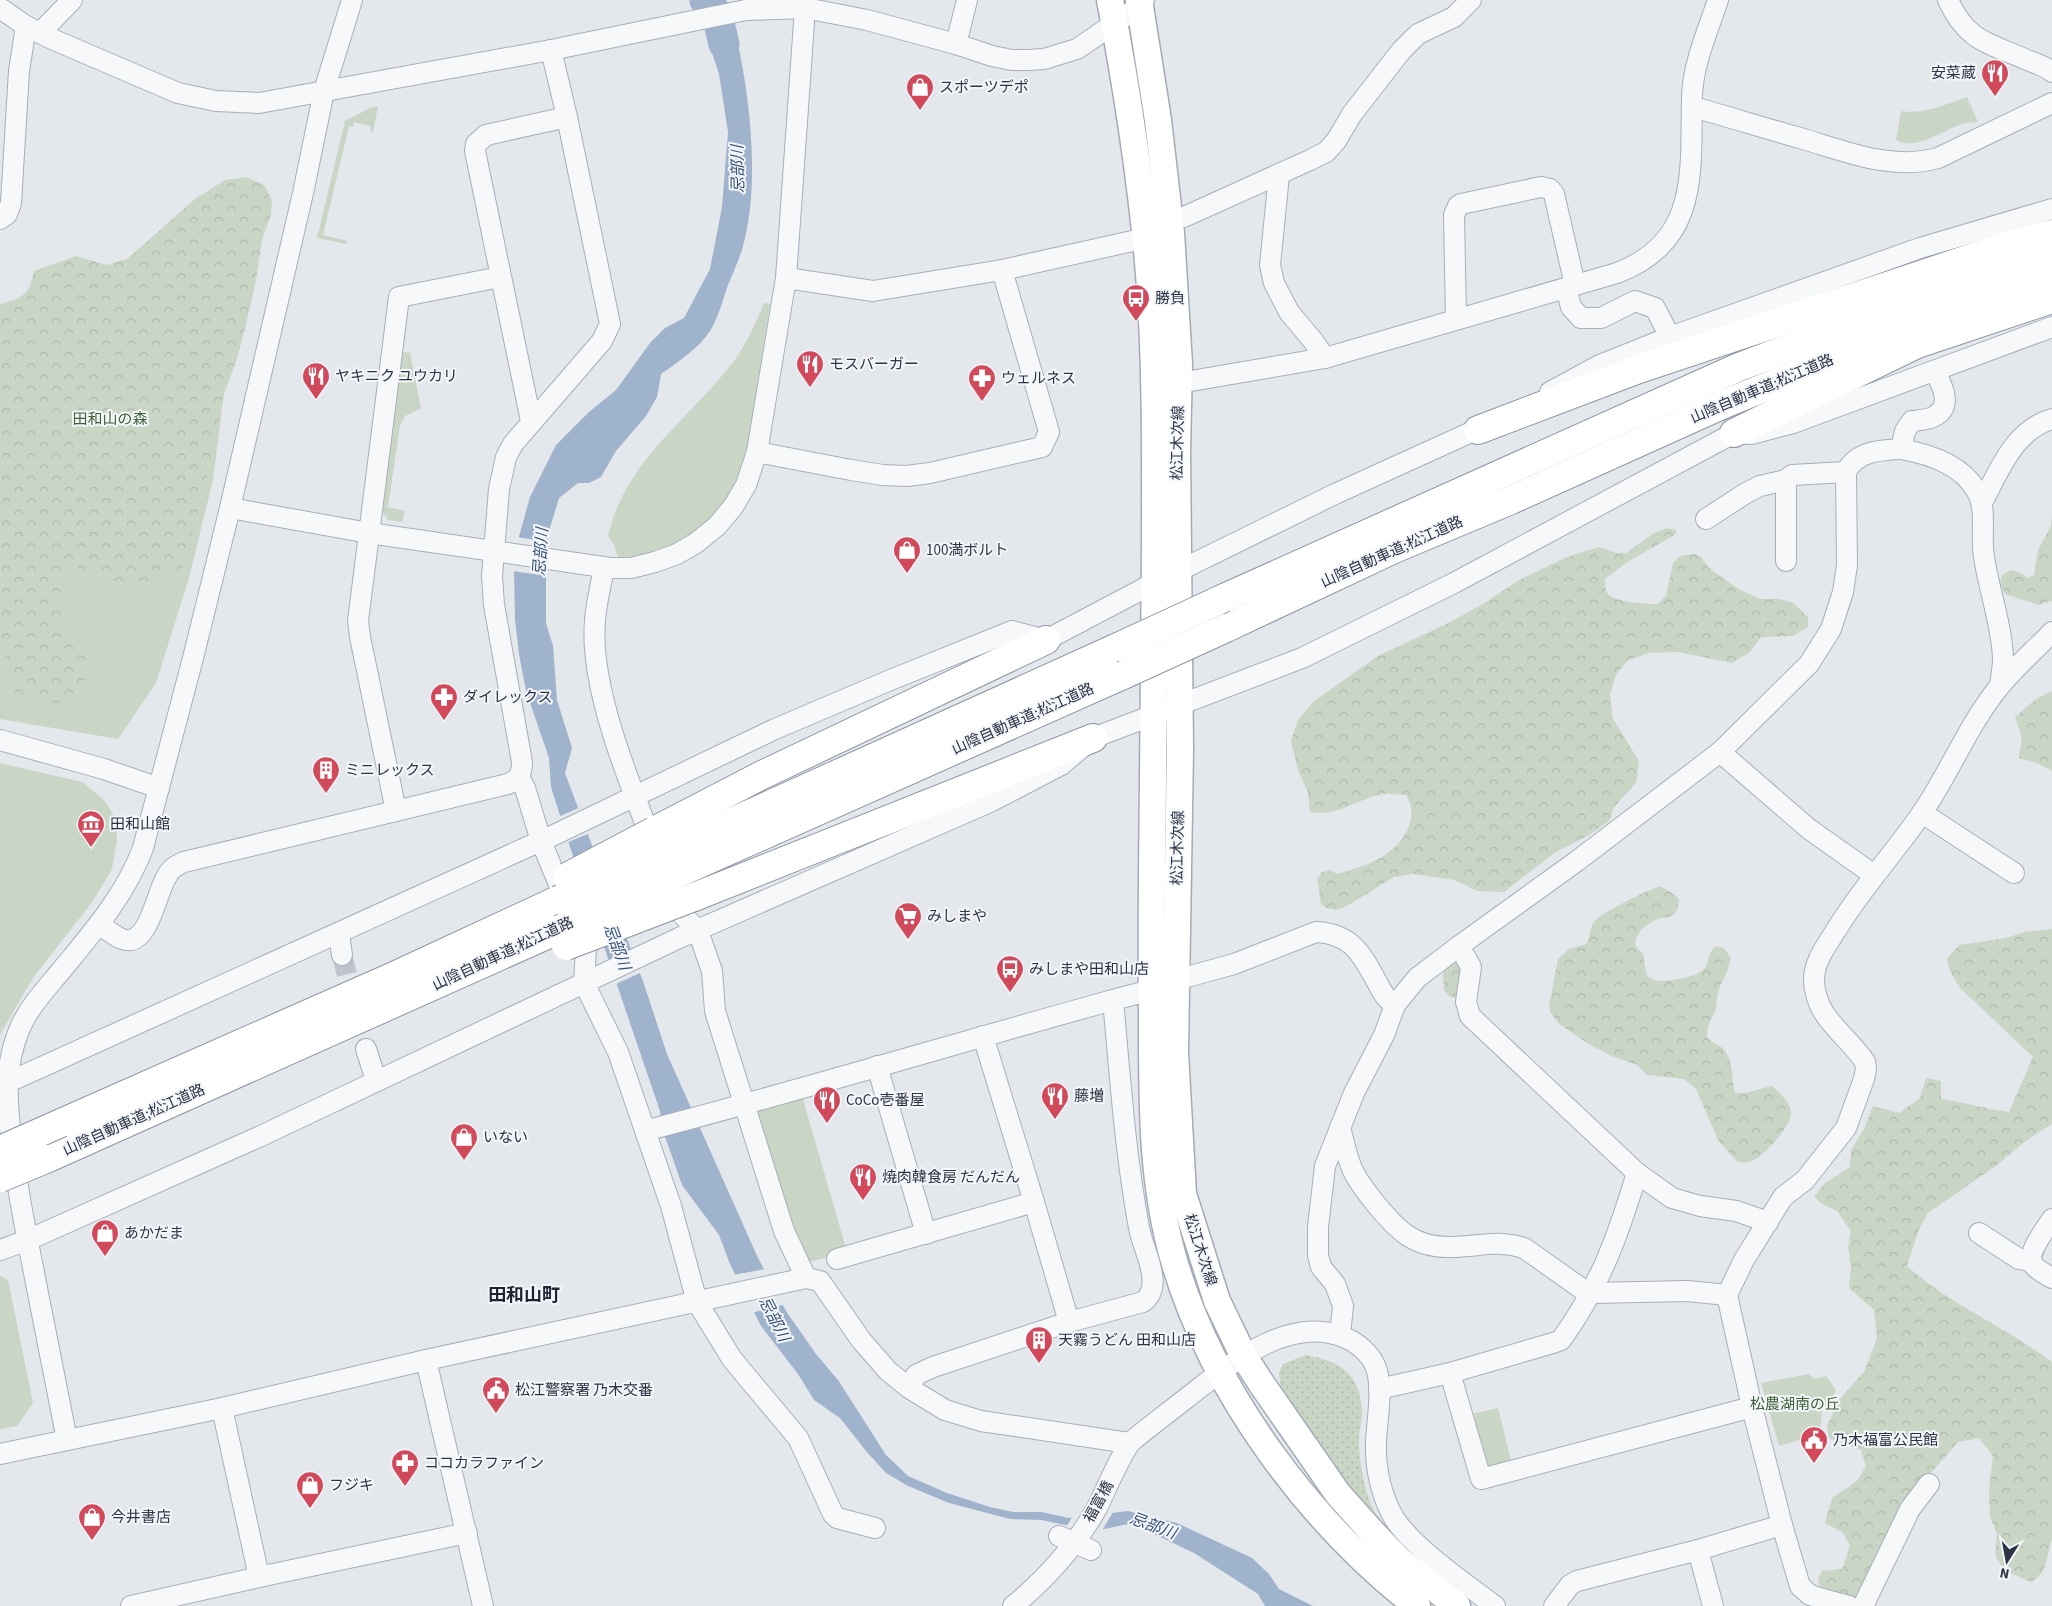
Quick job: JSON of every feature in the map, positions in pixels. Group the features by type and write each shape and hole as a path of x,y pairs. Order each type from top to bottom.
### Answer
{"highway":[{"path":"1478,430 1648,366 2013,244 2052,234"},
{"name":"山陰自動車道;松江道路","path":"0,1178 469,971 563,937 670,850 1224,598 1739,367 1938,292 2052,253"},
{"name":"山陰自動車道;松江道路","path":"0,1150 394,976 555,893 1123,675 1394,549 1511,500 1724,404 1901,332 2052,277"},
{"path":"1734,433 1917,344 2052,299"},
{"path":"670,850 762,775 1046,640"},
{"path":"563,937 694,897 1093,738"}],"main road":[{"name":"松江木次線","path":"1141,2 1158,120 1169,219 1179,383 1177,451 1179,706 1175,1052 1183,1194 1217,1302 1243,1355 1302,1444 1338,1494 1372,1532 1399,1560 1457,1606"},
{"name":"松江木次線","path":"1112,12 1141,191 1156,391 1152,1096 1155,1159 1160,1198 1172,1254 1184,1291 1220,1371 1287,1475 1326,1523 1397,1590 1417,1606"}],"street":[{"path":"0,218 7,214 11,203 19,71 33,29 72,0"},
{"path":"67,1440 16,1186 7,1103 3,1085 11,1052 21,1026 40,996 100,924 123,892 143,848 230,508 303,193 324,91 352,0"},
{"path":"956,44 967,0"},
{"path":"1169,219 1184,217 1326,152 1336,141 1352,114 1401,51 1418,34 1454,17 1471,0"},
{"path":"1179,383 1325,358 1571,287 1616,273 1645,260 1676,227 1681,217 1687,193 1693,132 1692,96 1698,62 1718,0"},
{"path":"1948,0 1956,16 1970,33 1982,41 2052,72"},
{"path":"0,8 33,29 178,93 216,102 259,103 551,50 746,10 805,8 867,20 956,44 992,56 1012,60 1044,59 1077,49 1112,12 1141,2"},
{"path":"230,508 370,533 499,551 599,568 631,568 678,554 696,543 717,526 733,507 746,485 757,452 786,278 805,8"},
{"path":"551,50 567,117 610,324 602,342 531,421 513,444 506,457 499,489 499,551 492,576 494,605 522,762 520,777 547,838 586,949 592,979 649,1130 671,1206 706,1300 732,1359 798,1438 833,1514 837,1518 875,1528"},
{"path":"1693,107 1868,158 1900,163 1922,162 1938,158 2052,103"},
{"path":"531,421 475,151 476,144 486,135 567,117"},
{"path":"1278,175 1270,265 1274,283 1289,312 1325,358"},
{"path":"1456,319 1454,215 1458,206 1541,187 1550,189 1554,194 1571,287 1571,307 1581,318 1601,318 1635,301 1655,308 1670,337"},
{"path":"3,1085 339,934 630,800 775,729 1012,631 1046,640 1154,583 1335,494 1478,430 1600,365 1670,337 1920,248 2052,209"},
{"path":"786,278 873,291 1002,270 1146,238"},
{"path":"757,452 882,475 907,476 930,473 1042,447 1049,432 1002,270"},
{"path":"396,810 360,637 360,602 399,298 500,277"},
{"path":"0,1250 28,1240 263,1135 678,938 698,931 992,801 1061,765 1093,738 1154,716 1311,653 1454,582 1734,433 1751,434 1793,423 2052,327"},
{"path":"1901,449 1905,431 1912,421 1934,417 1943,408 1946,395 1936,371"},
{"path":"1982,503 2012,449 2033,428 2052,419"},
{"path":"1340,1335 1343,1306 1335,1284 1321,1267 1318,1255 1318,1227 1326,1166 1354,1092 1384,1035 1395,1006 1417,978 1577,861 1720,752 1808,664 1831,629 1842,592 1847,565 1846,472 1850,465 1864,454 1874,451 1901,449 1928,455 1957,470 1977,490 1982,503 1984,557 2002,649 2000,685"},
{"path":"1706,519 1746,492 1760,486 1786,480 1792,475 1846,472"},
{"path":"1786,480 1786,561"},
{"path":"599,568 595,621 597,668 630,800 680,912 698,931 712,971 715,1011 740,1106 800,1279"},
{"path":"1849,1606 1825,1603 1810,1596 1800,1586 1782,1525 1752,1407 1727,1295 1744,1260 1783,1198 1805,1180 1846,1128 1864,1079 1866,1069 1864,1062 1827,1019 1818,999 1814,981 1816,964 1850,906 1922,813 1983,708 2000,685 2052,632"},
{"path":"0,740 104,769 159,788"},
{"path":"1720,752 1809,828 1874,874"},
{"path":"100,924 121,939 133,940 137,938 145,931 166,876 176,865 184,862 508,784 520,777"},
{"path":"1922,813 2014,873"},
{"path":"1176,980 1234,964 1316,932 1330,933 1348,940 1362,956 1387,1000 1395,1006"},
{"path":"339,934 342,955"},
{"path":"1459,946 1471,967 1466,1002 1470,1016 1637,1173 1672,1198 1700,1206 1736,1211 1768,1222"},
{"path":"649,1130 1152,990"},
{"path":"909,1388 916,1374 933,1367 1069,1322 1142,1302 1148,1298 1153,1287 1153,1279 1140,1235 1127,1156 1113,1000"},
{"path":"983,1036 1069,1322"},
{"path":"366,1049 376,1080"},
{"path":"877,1066 926,1234"},
{"path":"1340,1127 1353,1171 1362,1187 1394,1227 1407,1236 1438,1246 1513,1244 1524,1248 1584,1291 1592,1293 1687,1291 1727,1295"},
{"path":"1380,1389 1450,1373 1553,1344 1561,1340 1592,1293 1616,1239 1637,1173"},
{"path":"837,1259 1034,1202"},
{"path":"2052,1219 2033,1249 2031,1261 2034,1266 2052,1278"},
{"path":"1978,1233 2019,1258 2031,1261"},
{"path":"0,1454 222,1408 426,1360 800,1279 820,1281 861,1340 888,1371 909,1388 945,1410 980,1420 1130,1444 1220,1371 1243,1355 1304,1331 1317,1330 1340,1335 1362,1348 1371,1357 1378,1375 1380,1389 1376,1460 1387,1502 1395,1518 1406,1533 1427,1552 1495,1606"},
{"path":"426,1360 483,1606"},
{"path":"1450,1373 1481,1479 1752,1407"},
{"path":"222,1408 259,1577"},
{"name":"福富橋","path":"1012,1606 1048,1573 1076,1540 1130,1444"},
{"path":"1863,1606 1910,1509 1930,1484"},
{"path":"1554,1606 1570,1585 1577,1581 1698,1550 1782,1525"},
{"path":"131,1606 467,1533"},
{"path":"1698,1550 1713,1606"}],"green space":[{"path":"1967,97 1978,122 1965,123 1931,138 1913,143 1904,143 1896,140 1901,111 1926,110"},
{"path":"378,106 373,132 370,131 370,126 354,122 353,127 349,126 323,235 347,241 347,244 317,238 345,121"},
{"name":"田和山の森","path":"247,177 264,185 272,200 271,215 262,240 255,286 237,359 223,397 201,504 181,572 147,586 127,588 86,570 69,567 62,585 60,612 62,621 71,638 85,652 89,671 75,696 63,704 23,697 11,690 12,668 0,649 0,304 14,300 24,294 30,285 34,271 76,256 107,265 127,259 195,199 225,180"},
{"path":"764,303 770,304 746,453 728,495 715,513 700,528 683,540 663,549 641,555 618,557 614,545 608,536 617,509 629,484 661,442 734,361 747,340"},
{"name":"田和山の森","path":"234,314 213,480 189,578 156,683 118,739 0,719 0,367"},
{"path":"403,352 410,353 421,408 405,416 400,426 388,507 405,511 402,522 388,520 381,510"},
{"path":"2052,514 2052,601 2039,605 2005,594 2000,584 2002,575 2011,570 2021,573 2028,578 2034,575 2038,550 2051,526"},
{"path":"1667,528 1676,530 1676,534 1629,561 1605,579 1609,595 1626,601 1658,604 1666,596 1673,563 1680,556 1695,554 1701,557 1709,568 1740,590 1760,599 1780,599 1793,603 1808,617 1808,627 1793,636 1761,637 1750,652 1732,663 1678,652 1649,653 1628,660 1616,675 1610,695 1613,719 1639,761 1636,783 1614,807 1609,821 1589,835 1556,852 1504,892 1477,891 1455,880 1413,874 1394,877 1347,906 1336,910 1326,908 1321,904 1317,879 1322,872 1329,870 1338,874 1368,864 1385,855 1404,836 1411,820 1411,812 1410,803 1406,795 1383,794 1339,810 1320,813 1310,812 1308,793 1298,770 1291,741 1298,720 1314,701 1378,656 1446,624 1483,604 1519,580 1567,557 1599,547 1617,553 1626,553 1654,533"},
{"path":"2052,691 2052,771 2039,764 2019,758 2022,737 2015,717 2036,699"},
{"path":"0,763 82,782 104,800 115,818 117,840 112,869 93,901 33,978 0,1035"},
{"path":"1660,886 1675,895 1679,900 1677,910 1673,915 1650,923 1641,930 1637,937 1636,945 1643,953 1648,976 1659,981 1667,981 1699,973 1707,964 1711,952 1716,946 1724,948 1731,958 1719,988 1715,1011 1708,1026 1707,1037 1727,1053 1731,1064 1735,1093 1749,1092 1772,1086 1784,1098 1791,1110 1790,1119 1782,1133 1763,1154 1750,1162 1737,1162 1718,1140 1696,1089 1684,1079 1648,1075 1635,1064 1614,1057 1590,1045 1559,1024 1550,1012 1549,1006 1558,959 1569,949 1586,944 1592,924 1599,918 1625,902"},
{"path":"2052,929 2052,1124 2024,1142 1997,1165 1928,1213 1918,1232 1907,1266 1941,1293 2034,1349 2052,1362 2052,1539 2046,1564 2041,1574 2031,1582 2012,1574 2002,1567 1995,1555 1997,1534 1990,1517 1989,1490 1993,1456 1979,1438 1958,1442 1925,1480 1859,1600 1826,1594 1820,1588 1818,1579 1822,1571 1842,1569 1850,1546 1843,1533 1825,1523 1832,1498 1857,1481 1866,1466 1861,1450 1829,1438 1827,1426 1839,1400 1865,1370 1877,1338 1874,1310 1849,1288 1851,1268 1848,1247 1851,1231 1837,1211 1822,1204 1814,1197 1825,1183 1850,1167 1851,1150 1865,1127 1873,1106 1899,1113 1920,1098 1926,1078 1941,1081 1941,1099 2009,1112 2033,1057 1960,988 1950,971 1947,959 1959,945 2006,938 2025,932"},
{"path":"1459,960 1465,966 1460,996 1456,998 1449,996 1444,990 1443,973 1447,965"},
{"path":"803,1099 847,1252 805,1263 756,1116 758,1110"},
{"path":"0,1276 8,1280 33,1403 17,1426 0,1429"},
{"path":"1306,1355 1338,1365 1346,1371 1357,1387 1362,1410 1359,1443 1361,1468 1368,1497 1381,1524 1347,1488 1286,1404 1279,1373 1283,1364"},
{"name":"松農湖南の丘","path":"1809,1374 1814,1379 1826,1376 1836,1390 1829,1404 1822,1410 1820,1434 1779,1446 1761,1383"},
{"path":"1498,1408 1512,1465 1486,1472 1472,1414"}],"water":[{"path":"727,1 735,29 747,92 752,158 748,222 742,250 718,315 705,338 681,360 661,374 657,397 646,416 616,451 601,477 589,483 578,483 559,498 548,534 546,565 546,623 553,646 557,700 572,748 565,773 644,984 667,1054 758,1258 786,1311 816,1354 838,1380 886,1455 908,1476 947,1493 990,1507 1013,1512 1041,1512 1069,1518 1128,1511 1177,1523 1252,1558 1269,1574 1279,1589 1313,1606 1265,1606 1258,1594 1194,1553 1135,1525 1128,1524 1095,1531 1041,1520 1010,1519 949,1503 908,1486 886,1473 840,1418 814,1400 798,1374 761,1326 730,1264 719,1235 682,1185 662,1128 660,1111 551,787 549,758 526,691 519,654 515,620 514,571 517,544 530,497 556,445 589,412 616,390 650,343 665,328 684,318 710,269 722,207 728,132 719,74 707,37 694,9"}],"pier":[{"path":"730,4 738,30 704,37 692,12"},
{"path":"516,537 550,542 548,576 512,571"},
{"path":"581,807 590,833 566,843 558,817"},
{"path":"634,950 642,972 614,985 606,962"},
{"path":"766,1269 786,1304 751,1313 733,1275"},
{"path":"1115,1509 1101,1532 1095,1534 1066,1527 1074,1514"}],"waterway":[{"name":"忌部川","path":"705,0 717,14 724,44"}],"tunnel":[{"path":"342,955 366,1049"}],"place":[{"name":"安菜蔵","path":"1995,97"},
{"name":"スポーツデポ","path":"920,111"},
{"name":"勝負","path":"1136,322"},
{"name":"モスバーガー","path":"810,388"},
{"name":"ヤキニク ユウカリ","path":"316,400"},
{"name":"ウェルネス","path":"982,402"},
{"name":"100満ボルト","path":"907,574"},
{"name":"ダイレックス","path":"444,721"},
{"name":"ミニレックス","path":"326,794"},
{"name":"田和山館","path":"91,848"},
{"name":"みしまや","path":"908,940"},
{"name":"みしまや田和山店","path":"1010,993"},
{"name":"藤増","path":"1055,1120"},
{"name":"CoCo壱番屋","path":"827,1124"},
{"name":"いない","path":"464,1161"},
{"name":"焼肉韓食房 だんだん","path":"863,1201"},
{"name":"あかだま","path":"105,1257"},
{"name":"天霧うどん 田和山店","path":"1039,1364"},
{"name":"松江警察署 乃木交番","path":"496,1414"},
{"name":"乃木福富公民館","path":"1814,1464"},
{"name":"ココカラファイン","path":"405,1487"},
{"name":"フジキ","path":"310,1509"},
{"name":"今井書店","path":"92,1541"}],"district":[{"name":"田和山町","path":"524,1295"}]}
